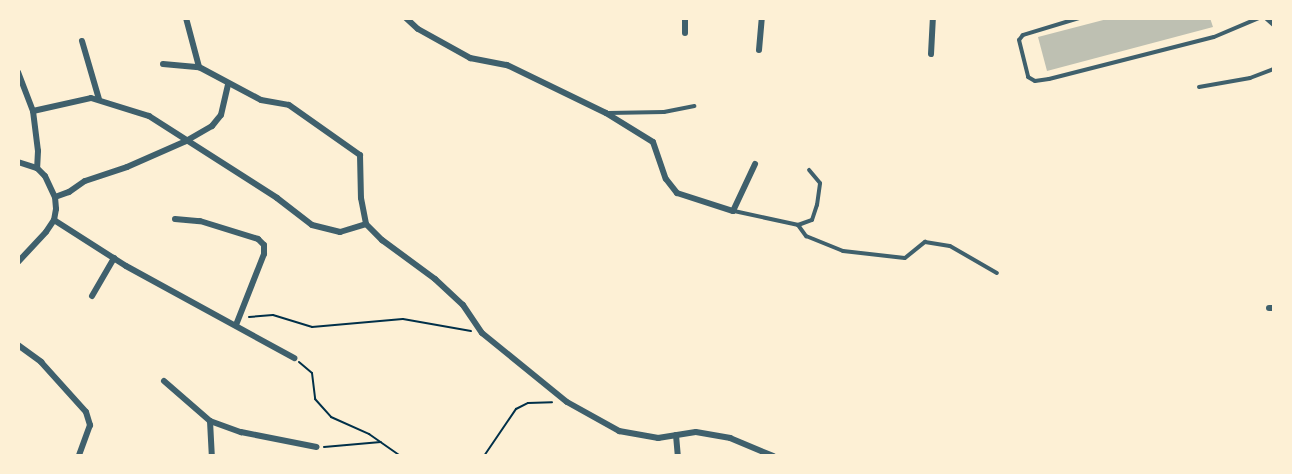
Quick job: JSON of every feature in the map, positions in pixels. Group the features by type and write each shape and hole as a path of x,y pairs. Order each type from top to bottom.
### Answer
{"street":[{"path":"186,18 199,67"},
{"path":"406,18 418,29 470,58 507,65 606,113 653,142 666,179 677,193 733,211 755,164"},
{"path":"684,33 685,18"},
{"path":"759,50 762,18"},
{"path":"931,54 933,18"},
{"path":"1267,18 1274,24"},
{"path":"82,41 99,99"},
{"path":"163,64 199,67 228,85 261,100 289,105 360,155 361,198 366,224 382,240 435,279 463,305 482,333 567,402 619,431 658,438 696,432 730,438 771,456"},
{"path":"18,72 33,111 38,151 37,168"},
{"path":"55,197 69,192 85,181 127,167 186,141 212,126 221,115 228,85"},
{"path":"33,111 91,98 99,99 149,116 277,198 312,225 340,232 366,224"},
{"path":"18,162 37,168 45,176 55,197 54,220 18,262"},
{"path":"175,219 200,220 258,239 264,245 264,254 236,325"},
{"path":"54,220 114,258 294,358"},
{"path":"92,296 114,258"},
{"path":"18,345 41,362 86,412 90,425 79,456"},
{"path":"164,381 210,421 241,432 317,447"},
{"path":"210,421 212,456"},
{"path":"676,435 678,456"}],"lane":[{"path":"1079,18 1023,34 1019,40 1028,77 1035,81 1082,71 1214,37 1259,18"},
{"path":"1199,87 1250,78 1274,69"},
{"path":"606,113 664,111 694,106"},
{"path":"733,211 798,225 812,220 818,205 820,183 809,170"},
{"path":"798,225 806,236 843,251 905,258 925,242 950,246 997,273"}],"path":[{"path":"236,325 253,315 273,315 312,327 403,319 482,333"},
{"path":"294,358 312,373 315,399 331,417 369,434 400,456"},
{"path":"484,456 509,418 521,405 567,402"},
{"path":"317,447 381,442"}],"building":[{"path":"1111,18 1210,18 1213,27 1047,71 1038,37"}]}
